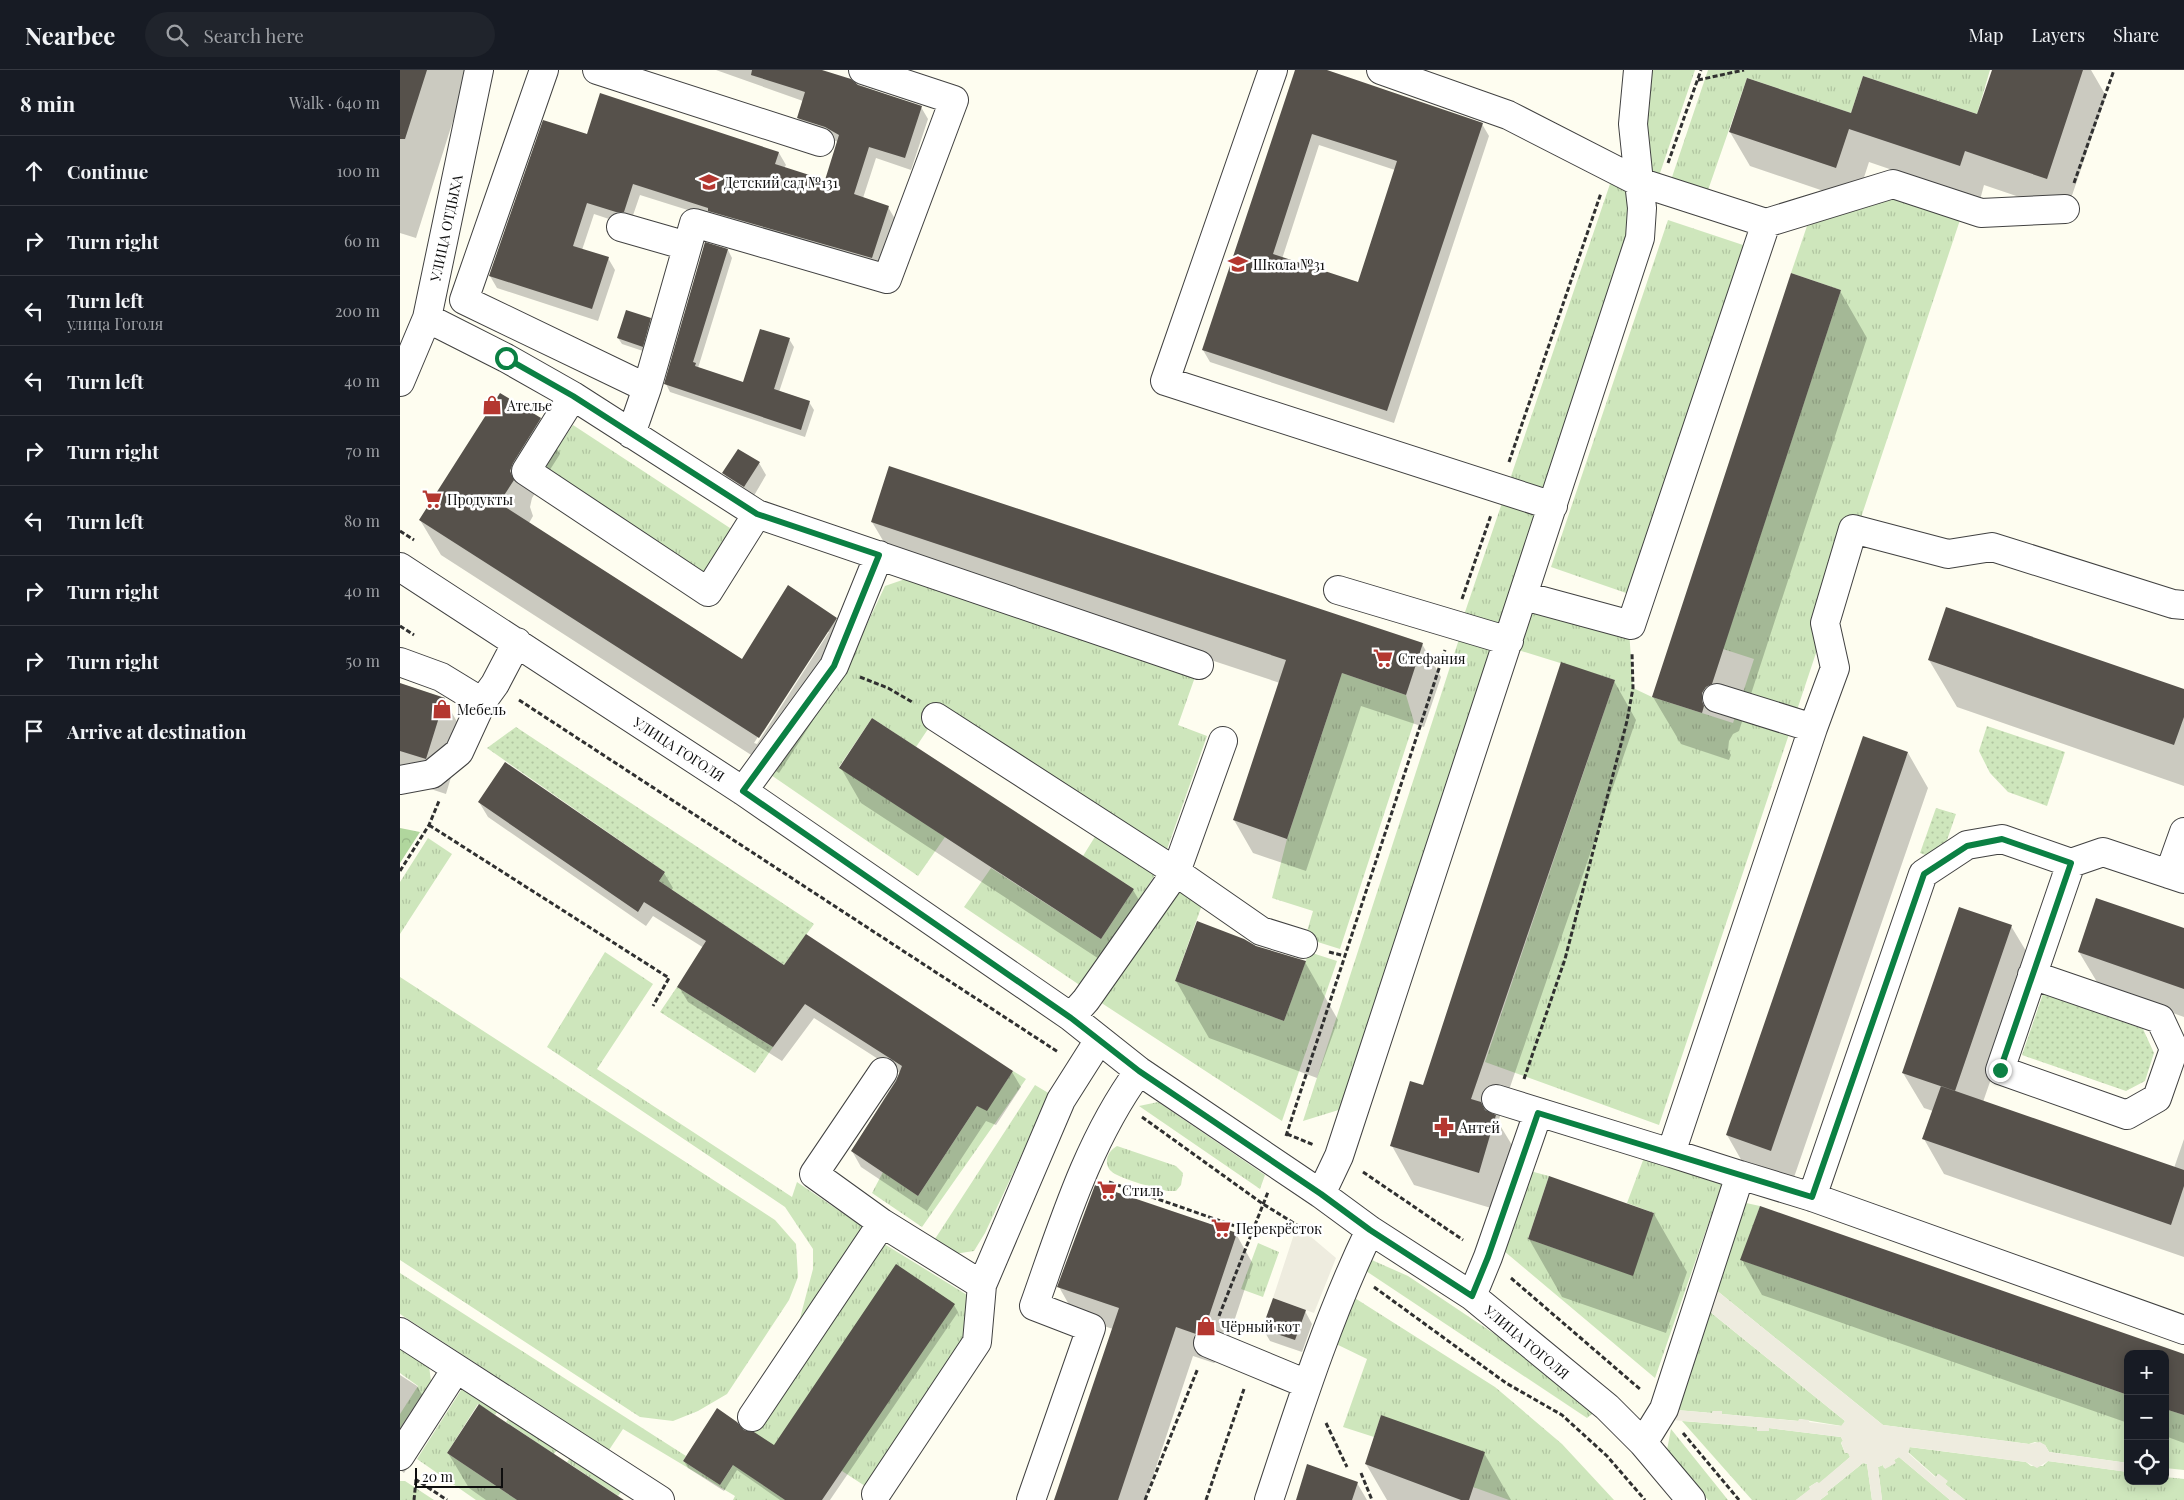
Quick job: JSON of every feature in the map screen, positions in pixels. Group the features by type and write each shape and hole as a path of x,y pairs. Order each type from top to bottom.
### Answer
{"street":[{"name":"УЛИЦА ОТДЫХА","path":"400,382 427,318 479,70"},
{"path":"544,70 464,300 648,388"},
{"path":"597,70 820,142"},
{"path":"632,434 648,388 694,223 888,280 954,100 862,70"},
{"path":"1273,70 1165,381 1553,506"},
{"path":"1381,70 1508,115 1649,185 1766,223 1892,184 1982,213 2065,209"},
{"path":"1321,1194 1339,1156 1640,238 1642,208 1649,185 1633,124 1638,70"},
{"path":"1524,596 1631,625 1766,223"},
{"path":"621,227 688,246"},
{"path":"427,318 506,358 573,396 757,514 1199,665"},
{"path":"573,396 526,471 708,592 757,514"},
{"path":"1671,1153 1835,668 1825,622 1853,529 1948,554 1992,547 2173,604 2184,605"},
{"path":"743,791 834,666 879,555"},
{"name":"УЛИЦА ГОГОЛЯ","path":"400,567 743,791 1071,1018 1139,1071 1321,1194 1370,1230 1472,1296 1607,1408 1643,1443 1691,1500"},
{"path":"1338,590 1509,642"},
{"path":"400,780 432,774 459,752 517,642"},
{"path":"400,662 489,693"},
{"path":"1717,698 1814,728"},
{"path":"936,717 1176,872 1261,931 1303,944"},
{"path":"1071,1018 1086,1000 1176,872 1223,741"},
{"path":"1812,1197 1924,874 1967,846 2002,839 2071,863 2103,852 2177,877 2184,832"},
{"path":"2032,975 2160,1019 2174,1049 2157,1098 2127,1114 2000,1070 2032,975 2071,863"},
{"path":"876,1494 977,1342 982,1285 1061,1100 1099,1040"},
{"path":"1031,1500 1091,1328 1034,1306 1082,1172 1118,1100 1139,1071"},
{"path":"883,1072 814,1174 882,1223 982,1285"},
{"path":"1472,1296 1488,1257 1516,1106 1812,1197 2184,1330"},
{"path":"1643,1443 1664,1409 1740,1175"},
{"path":"752,1417 882,1223"},
{"path":"1269,1500 1307,1384 1350,1270 1370,1230"},
{"path":"400,1332 660,1500"},
{"path":"1208,1343 1307,1384"},
{"path":"404,1465 456,1369"}],"path":[{"path":"1649,185 1701,70"},
{"path":"1698,80 1744,70"},
{"path":"2065,209 2114,70"},
{"path":"1082,1172 1252,1232 1278,1166 1454,625 1610,167"},
{"path":"1516,1106 1565,959 1627,721 1633,688 1631,625"},
{"path":"400,626 416,636"},
{"path":"834,666 888,688 936,717"},
{"path":"489,693 1082,1068"},
{"path":"400,871 429,825 440,797"},
{"path":"429,825 669,978 653,1006"},
{"path":"1118,1100 1264,1204 1297,1224"},
{"path":"1350,1270 1506,1383 1562,1415 1607,1456 1645,1500"},
{"path":"1206,1500 1254,1363"},
{"path":"1307,1384 1347,1467"},
{"path":"404,1465 416,1480 447,1500"},
{"path":"1361,1473 1372,1500"},
{"path":"414,1500 416,1480"}],"green space":[{"path":"1646,70 1695,70 1658,179 1646,174"},
{"path":"1708,70 1990,70 1977,114 1863,76 1851,113 1747,78 1707,193 1671,180"},
{"path":"1612,178 1629,188 1629,232 1497,630 1463,618"},
{"path":"1893,197 1960,220 1659,1125 1485,1062 1615,680 1515,649 1529,602 1629,630 1633,688 1652,697 1733,723 1754,659 1723,649 1841,290 1791,273 1807,226"},
{"path":"1668,220 1746,246 1629,594 1551,567"},
{"path":"573,425 733,530 702,578 542,471"},
{"path":"911,577 1195,677 1178,725 1207,736 1165,855 936,717 916,747 872,718 839,767 945,837 918,876 771,775 845,671 885,586"},
{"path":"1460,636 1491,647 1345,1108 1303,1121"},
{"path":"1342,673 1406,695 1414,722 1340,949 1305,938 1313,911 1272,898 1287,839"},
{"path":"1987,726 2065,752 2047,806 2008,792 1990,773 1979,751"},
{"path":"516,727 814,924 784,965 659,881 665,872 487,748"},
{"path":"1936,808 1956,814 1946,843 1928,856 1920,853"},
{"path":"400,828 420,832 400,863"},
{"path":"1096,835 1157,872 1081,986 964,907 991,868 1101,939 1134,889 1083,856"},
{"path":"428,838 452,854 400,934 400,882"},
{"path":"1178,884 1203,902 1175,981 1284,1021 1309,952 1337,961 1282,1121 1100,1002"},
{"path":"605,952 653,984 597,1069 792,1197 797,1182 863,1227 794,1341 813,1269 813,1249 785,1207 547,1047"},
{"path":"400,977 775,1220 796,1244 798,1277 789,1300 727,1394 698,1411 673,1421 640,1417 400,1260"},
{"path":"677,987 773,1047 755,1073 660,1012"},
{"path":"2043,994 2143,1029 2154,1053 2145,1081 2126,1091 2022,1055"},
{"path":"1013,1071 1026,1079 922,1227 872,1193 883,1172 918,1196 977,1106 987,1110"},
{"path":"1035,1085 1050,1094 985,1233 974,1251 954,1254 933,1242"},
{"path":"1158,1102 1265,1175 1260,1189 1139,1106"},
{"path":"1117,1146 1176,1166 1183,1173 1181,1185 1176,1191 1167,1191 1134,1182 1115,1174 1108,1168 1107,1160 1110,1152"},
{"path":"1645,1155 1722,1184 1655,1378 1504,1251 1530,1171 1549,1176 1528,1239 1632,1275 1654,1213 1627,1203"},
{"path":"1732,1200 1760,1206 1741,1260 2124,1394 2124,1462 2049,1452 2045,1445 2035,1442 2029,1444 1883,1425 1705,1281"},
{"path":"881,1242 972,1298 968,1334 865,1486 842,1471 753,1478 785,1500 733,1500 735,1496 623,1429 609,1450 400,1314 400,1273 686,1456 683,1461 720,1485"},
{"path":"1258,1243 1279,1252 1263,1297 1241,1289"},
{"path":"1365,1257 1408,1276 1532,1359 1597,1410 1587,1418 1366,1271"},
{"path":"1350,1295 1495,1387 1562,1444 1614,1500 1509,1500 1473,1487 1381,1415 1374,1437 1343,1427 1367,1359 1334,1343"},
{"path":"1704,1307 1845,1421 1842,1426 1799,1419 1799,1421 1722,1414 1721,1411 1713,1411 1712,1413 1676,1410"},
{"path":"400,1346 429,1366 431,1381 400,1428 400,1414 418,1386 400,1373"},
{"path":"465,1384 501,1406 495,1415 478,1404 447,1453 517,1500 476,1500 417,1459"},
{"path":"2169,1410 2184,1415 2184,1470 2169,1468"},
{"path":"512,1413 560,1445 554,1454 506,1422"},
{"path":"1682,1421 1757,1427 1757,1430 1769,1431 1769,1428 1841,1437 1845,1453 1848,1452 1850,1457 1819,1484 1817,1482 1809,1487 1811,1489 1796,1500 1752,1500"},
{"path":"1671,1429 1728,1500 1708,1500 1667,1450"},
{"path":"1909,1447 2026,1462 2031,1466 2043,1466 2048,1461 2124,1471 2124,1485 2169,1485 2169,1477 2184,1479 2184,1500 1965,1500 1945,1484 1947,1482 1938,1474 1936,1477 1908,1452"},
{"path":"573,1454 624,1488 618,1496 567,1462"},
{"path":"1899,1457 1950,1500 1882,1500 1878,1467 1883,1465 1884,1468 1895,1462 1894,1460"},
{"path":"1863,1463 1867,1464 1872,1500 1820,1500 1828,1494 1827,1492"},
{"path":"400,1481 405,1481 434,1500 400,1500"}],"shaded area":[{"path":"1297,1225 1336,1258 1314,1313 1273,1298"},
{"path":"1705,1281 1883,1425 2029,1444 2040,1442 2045,1445 2049,1452 2124,1462 2124,1471 2048,1461 2037,1468 2026,1462 1910,1447 1908,1453 1935,1477 1939,1474 1948,1481 1945,1484 1965,1500 1950,1500 1899,1457 1894,1460 1896,1463 1885,1469 1883,1465 1878,1467 1882,1500 1872,1500 1867,1464 1863,1463 1820,1500 1796,1500 1810,1489 1809,1487 1817,1482 1819,1483 1850,1457 1848,1453 1845,1453 1841,1437 1769,1428 1769,1431 1757,1431 1757,1427 1672,1420 1676,1410 1712,1413 1713,1411 1722,1411 1722,1414 1798,1421 1799,1419 1809,1420 1809,1422 1841,1426 1845,1421 1698,1302"}],"building":[{"path":"400,70 427,70 405,139 400,139"},
{"path":"752,70 822,70 851,79 858,85 922,106 905,158 869,147 854,194 889,206 872,258 708,211 708,208 633,184 624,212 616,212 587,203 573,246 609,257 592,309 489,276 543,120 587,134 600,93 779,152 775,164 825,180 839,135 825,127 797,118 805,92 751,75"},
{"path":"1295,70 1327,70 1483,123 1387,411 1202,350","holes":["1312,134 1397,161 1358,282 1273,254"]},
{"path":"1992,70 2083,70 2047,179 1965,151 1960,166 1849,129 1836,168 1729,132 1747,78 1851,113 1863,76 1977,114"},
{"path":"705,242 728,249 693,362 696,363 695,366 743,382 760,329 790,338 774,389 810,401 801,430 664,384"},
{"path":"1791,273 1841,290 1712,684 1706,687 1702,693 1704,706 1702,713 1652,697"},
{"path":"626,310 651,318 643,347 617,338"},
{"path":"500,393 541,418 513,463 510,471 514,480 499,503 742,659 788,585 837,618 759,738 419,520"},
{"path":"738,449 760,462 744,487 722,473"},
{"path":"889,466 1423,643 1406,695 1342,673 1287,839 1233,820 1286,660 871,522"},
{"path":"1946,607 2184,689 2184,717 2174,745 1928,660"},
{"path":"1561,662 1615,680 1471,1099 1481,1102 1485,1110 1496,1115 1479,1173 1390,1146 1410,1081 1423,1085"},
{"path":"400,683 445,698 426,759 400,751"},
{"path":"872,718 1134,889 1101,939 839,768"},
{"path":"1863,736 1908,752 1771,1151 1726,1135"},
{"path":"505,762 665,872 659,881 784,965 806,934 1013,1071 987,1111 977,1106 918,1196 851,1151 896,1081 902,1066 805,1004 773,1047 677,987 706,941 644,902 638,912 478,802"},
{"path":"2096,898 2184,928 2184,989 2078,952"},
{"path":"1959,907 2012,925 1955,1091 1902,1073"},
{"path":"1197,921 1244,939 1256,946 1306,961 1284,1021 1175,981"},
{"path":"1941,1086 2184,1170 2184,1186 2171,1225 1922,1139"},
{"path":"1549,1176 1654,1213 1633,1276 1528,1239"},
{"path":"1095,1185 1237,1233 1205,1328 1196,1334 1176,1327 1118,1500 1054,1500 1119,1308 1057,1287"},
{"path":"1760,1206 2184,1354 2184,1415 2169,1410 2169,1350 2124,1350 2124,1394 1740,1260"},
{"path":"896,1264 955,1304 822,1500 785,1500 733,1465 720,1485 683,1461 717,1408 737,1422 744,1430 754,1432 774,1445"},
{"path":"1273,1298 1306,1310 1295,1340 1262,1329"},
{"path":"479,1404 624,1500 517,1500 447,1453"},
{"path":"1381,1415 1485,1452 1469,1500 1461,1500 1365,1464"},
{"path":"1307,1464 1358,1482 1352,1500 1296,1500"}],"place":[{"name":"Детский сад №131","path":"709,182"},
{"name":"Школа №31","path":"1238,264"},
{"name":"Ателье","path":"492,405"},
{"name":"Продукты","path":"432,499"},
{"name":"Стефания","path":"1383,658"},
{"name":"Мебель","path":"442,709"},
{"name":"Антей","path":"1444,1127"},
{"name":"Стиль","path":"1107,1190"},
{"name":"Перекрёсток","path":"1221,1228"},
{"name":"Чёрный кот","path":"1206,1326"}],"route":[{"path":"506,358 573,396 757,514 879,555 834,666 743,791 1071,1018 1139,1071 1321,1194 1370,1230 1472,1296 1488,1257 1538,1113 1812,1197 1924,874 1967,846 2002,839 2071,863 2000,1070"}]}
